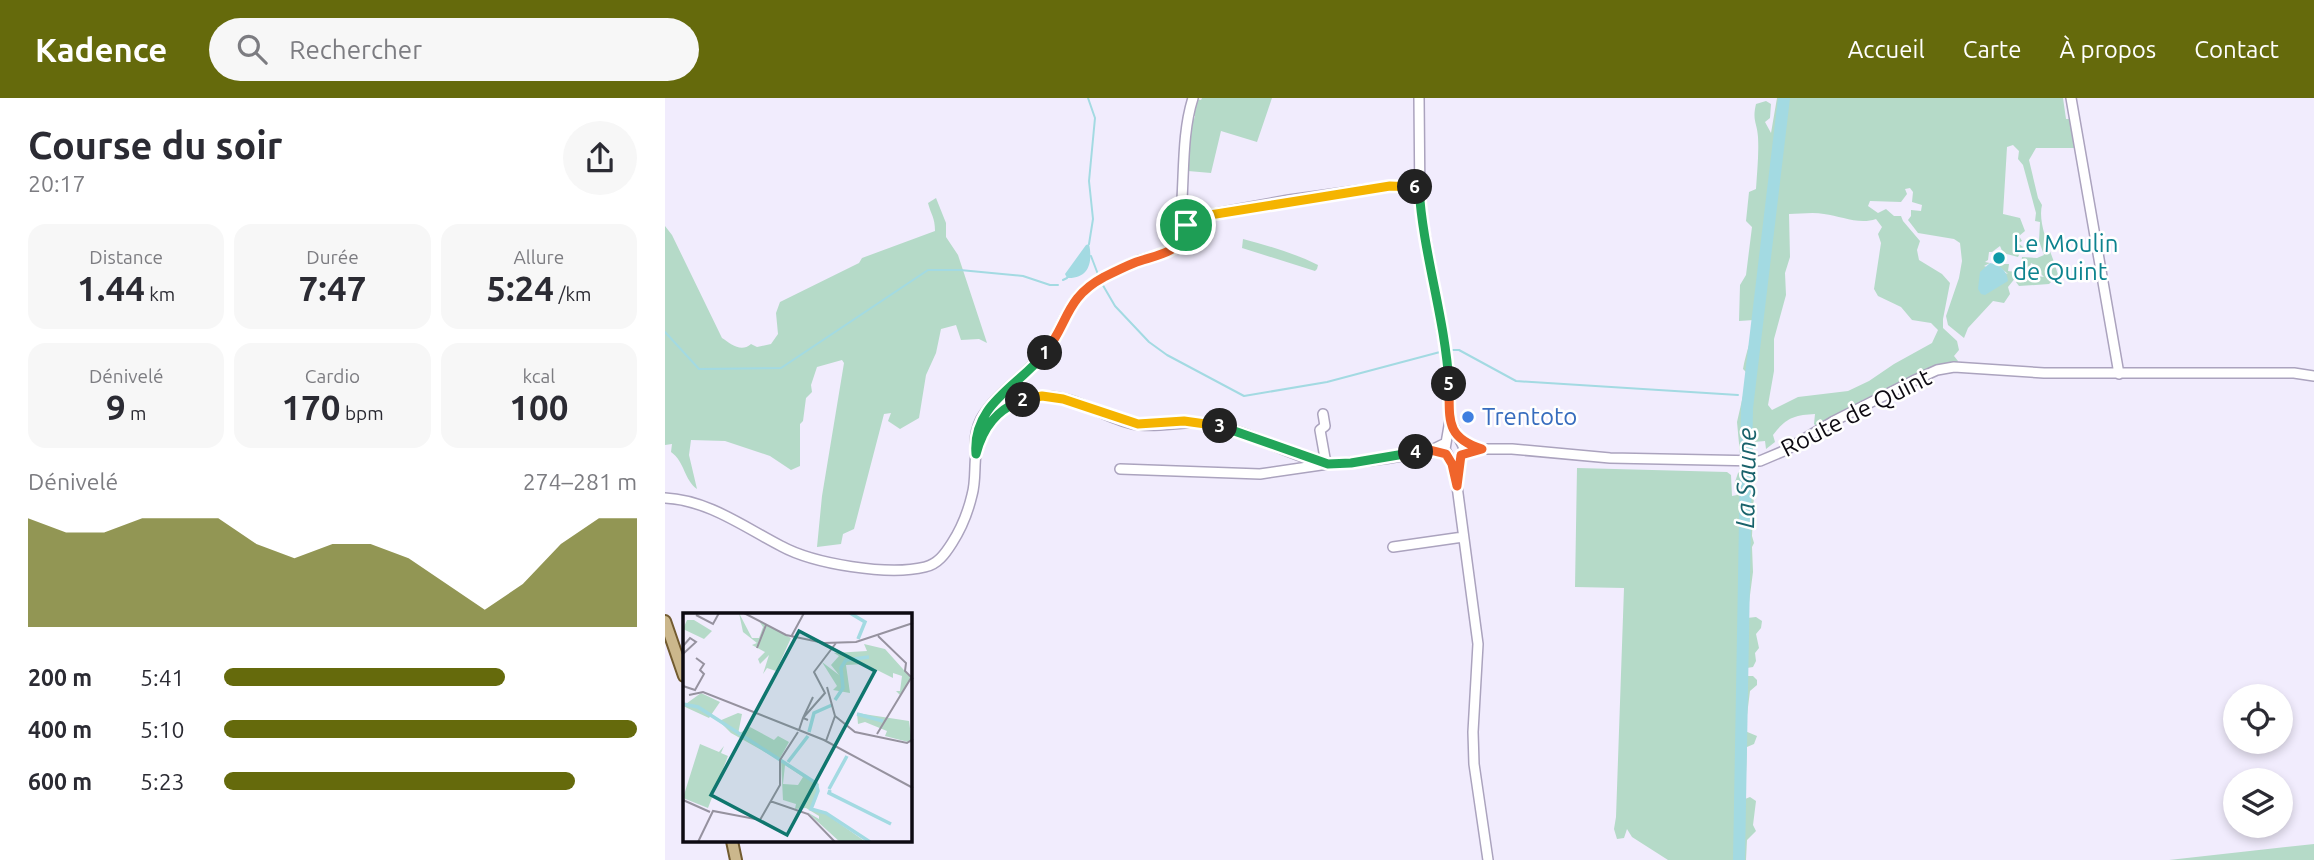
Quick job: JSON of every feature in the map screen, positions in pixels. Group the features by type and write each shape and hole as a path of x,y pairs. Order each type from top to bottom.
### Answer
{"main road":[{"path":"665,621 683,673"},
{"path":"732,842 736,860"}],"street":[{"path":"665,498 696,504 734,519 800,555 864,568 916,569 941,559 958,533 972,495 975,436 981,419 999,397 1039,360 1075,298 1090,285 1126,266 1177,246 1185,236 1182,202 1186,132 1193,98"},
{"path":"1419,98 1419,188 1424,237 1445,340 1450,421 1446,442 1447,455 1457,486 1478,644 1473,753 1488,860"},
{"path":"2071,98 2119,374"},
{"path":"1185,219 1390,186 1419,188"},
{"name":"Route de Quint","path":"1462,454 1482,449 1521,449 1610,458 1755,461 1771,457 1900,387 1943,369 1967,367 2025,373 2294,373 2314,376"},
{"path":"976,454 985,429 996,415 1014,403 1042,396 1063,399 1131,423 1148,425 1184,421 1226,427 1328,464"},
{"path":"1323,414 1325,426 1321,430 1328,464"},
{"path":"1450,421 1461,441 1462,454 1457,486"},
{"path":"1120,469 1260,474 1430,450 1453,438 1461,441"},
{"name":"Route de Quint","path":"1461,441 1482,449"},
{"path":"1430,450 1454,458 1462,454"},
{"path":"1393,547 1463,537"}],"green space":[{"path":"1272,98 1257,142 1221,131 1211,173 1188,171 1187,138 1191,119 1195,116 1191,115 1196,99"},
{"path":"1777,98 2063,98 2066,119 2075,119 2079,148 2036,148 2029,160 2042,205 2044,231 2058,275 2049,284 2019,286 2016,282 2020,276 2035,279 2037,276 2044,277 2031,271 2035,265 2031,263 2030,267 2024,269 2021,265 2022,257 2037,258 2044,255 2039,241 2040,222 2035,221 2036,213 2023,165 2018,159 2019,151 2013,145 2007,147 2003,214 2020,218 2025,231 2019,236 2022,241 2018,243 2023,247 2018,257 2003,253 2000,246 1989,252 1985,262 1990,263 1984,266 2008,274 1996,264 2009,264 2008,271 2015,272 2016,277 2008,287 2010,294 2004,303 1993,301 1968,328 1964,338 1948,325 1946,316 1959,278 1962,261 1960,243 1954,239 1918,233 1908,220 1911,210 1921,211 1922,205 1912,202 1913,192 1910,188 1905,189 1907,194 1901,202 1870,201 1868,206 1878,213 1886,209 1894,216 1901,216 1920,241 1917,250 1919,260 1942,274 1950,283 1943,328 1957,341 1959,350 1954,356 1958,361 1955,365 1937,366 1863,400 1857,408 1844,411 1817,427 1814,424 1815,414 1791,418 1773,435 1775,442 1766,449 1765,441 1754,442 1752,456 1740,454 1737,422 1748,374 1743,369 1754,320 1739,321 1740,285 1746,275 1752,227 1746,221 1749,192 1756,189 1756,104 1766,101 1771,104 1770,118 1765,122 1771,133","holes":["1820,213 1850,220 1876,219 1882,227 1878,234 1881,243 1874,289 1878,296 1901,307 1912,320 1931,323 1938,330 1932,343 1869,381 1848,391 1798,397 1772,410 1768,405 1774,371 1774,339 1786,295 1785,273 1790,257 1789,214"]},
{"path":"936,198 946,223 946,237 958,255 987,343 979,339 961,340 956,325 941,329 936,353 926,375 919,418 900,429 888,421 891,413 884,414 854,529 843,534 841,544 817,547 822,496 844,363 842,360 817,367 811,385 812,392 806,398 803,421 800,424 800,466 791,470 770,456 725,441 691,440 689,455 697,489 671,452 672,444 665,445 665,226 672,235 722,338 740,348 751,344 757,347 771,344 778,334 776,313 780,302 859,263 862,258 935,231 928,203"},
{"path":"1243,239 1300,257 1318,265 1317,269 1315,271 1242,248"},
{"path":"1750,465 1755,472 1754,484 1757,489 1754,495 1753,572 1747,618 1756,617 1762,621 1756,634 1759,648 1755,653 1756,661 1753,667 1747,668 1747,676 1753,676 1757,685 1750,691 1745,731 1757,736 1754,744 1747,747 1745,799 1750,797 1756,801 1753,825 1756,831 1747,840 1746,860 1668,860 1632,837 1627,829 1624,838 1617,839 1614,829 1624,588 1575,587 1577,468 1727,472 1731,475 1732,496 1737,495 1734,485 1738,473"},
{"path":"2314,844 2314,860 2169,860"}],"water":[{"path":"1089,244 1088,268 1080,276 1067,278 1065,274"},
{"path":"1990,263 2002,269 2008,281 1985,295 1978,289 1980,272"}],"waterway":[{"path":"1088,98 1095,118 1089,181 1093,219 1089,244"},
{"name":"La Saune","path":"1739,860 1747,408 1784,98"},
{"path":"1091,256 1099,277"},
{"path":"665,332 699,369 781,368 928,270 1023,276 1058,285"},
{"path":"1063,280 1067,278"},
{"path":"1101,282 1115,306 1149,342 1167,355 1244,396 1327,382 1440,352"},
{"path":"1453,350 1459,350 1516,381 1738,395"}],"place":[{"name":"Le Moulin de Quint","path":"1999,258"},
{"name":"Trentoto","path":"1468,417"}],"route":[{"path":"1390,186 1419,188 1424,237 1445,340 1450,421 1462,442 1482,449 1461,455 1457,486 1448,456 1437,451 1328,464 1226,427 1184,421 1148,425 1131,423 1052,396 1032,397 1009,405 996,415 985,429 976,454 975,436 981,419 999,397 1039,360 1058,332 1075,298 1090,285 1126,266 1172,250 1185,236 1186,225 1185,219 1289,201 1390,186"}]}
